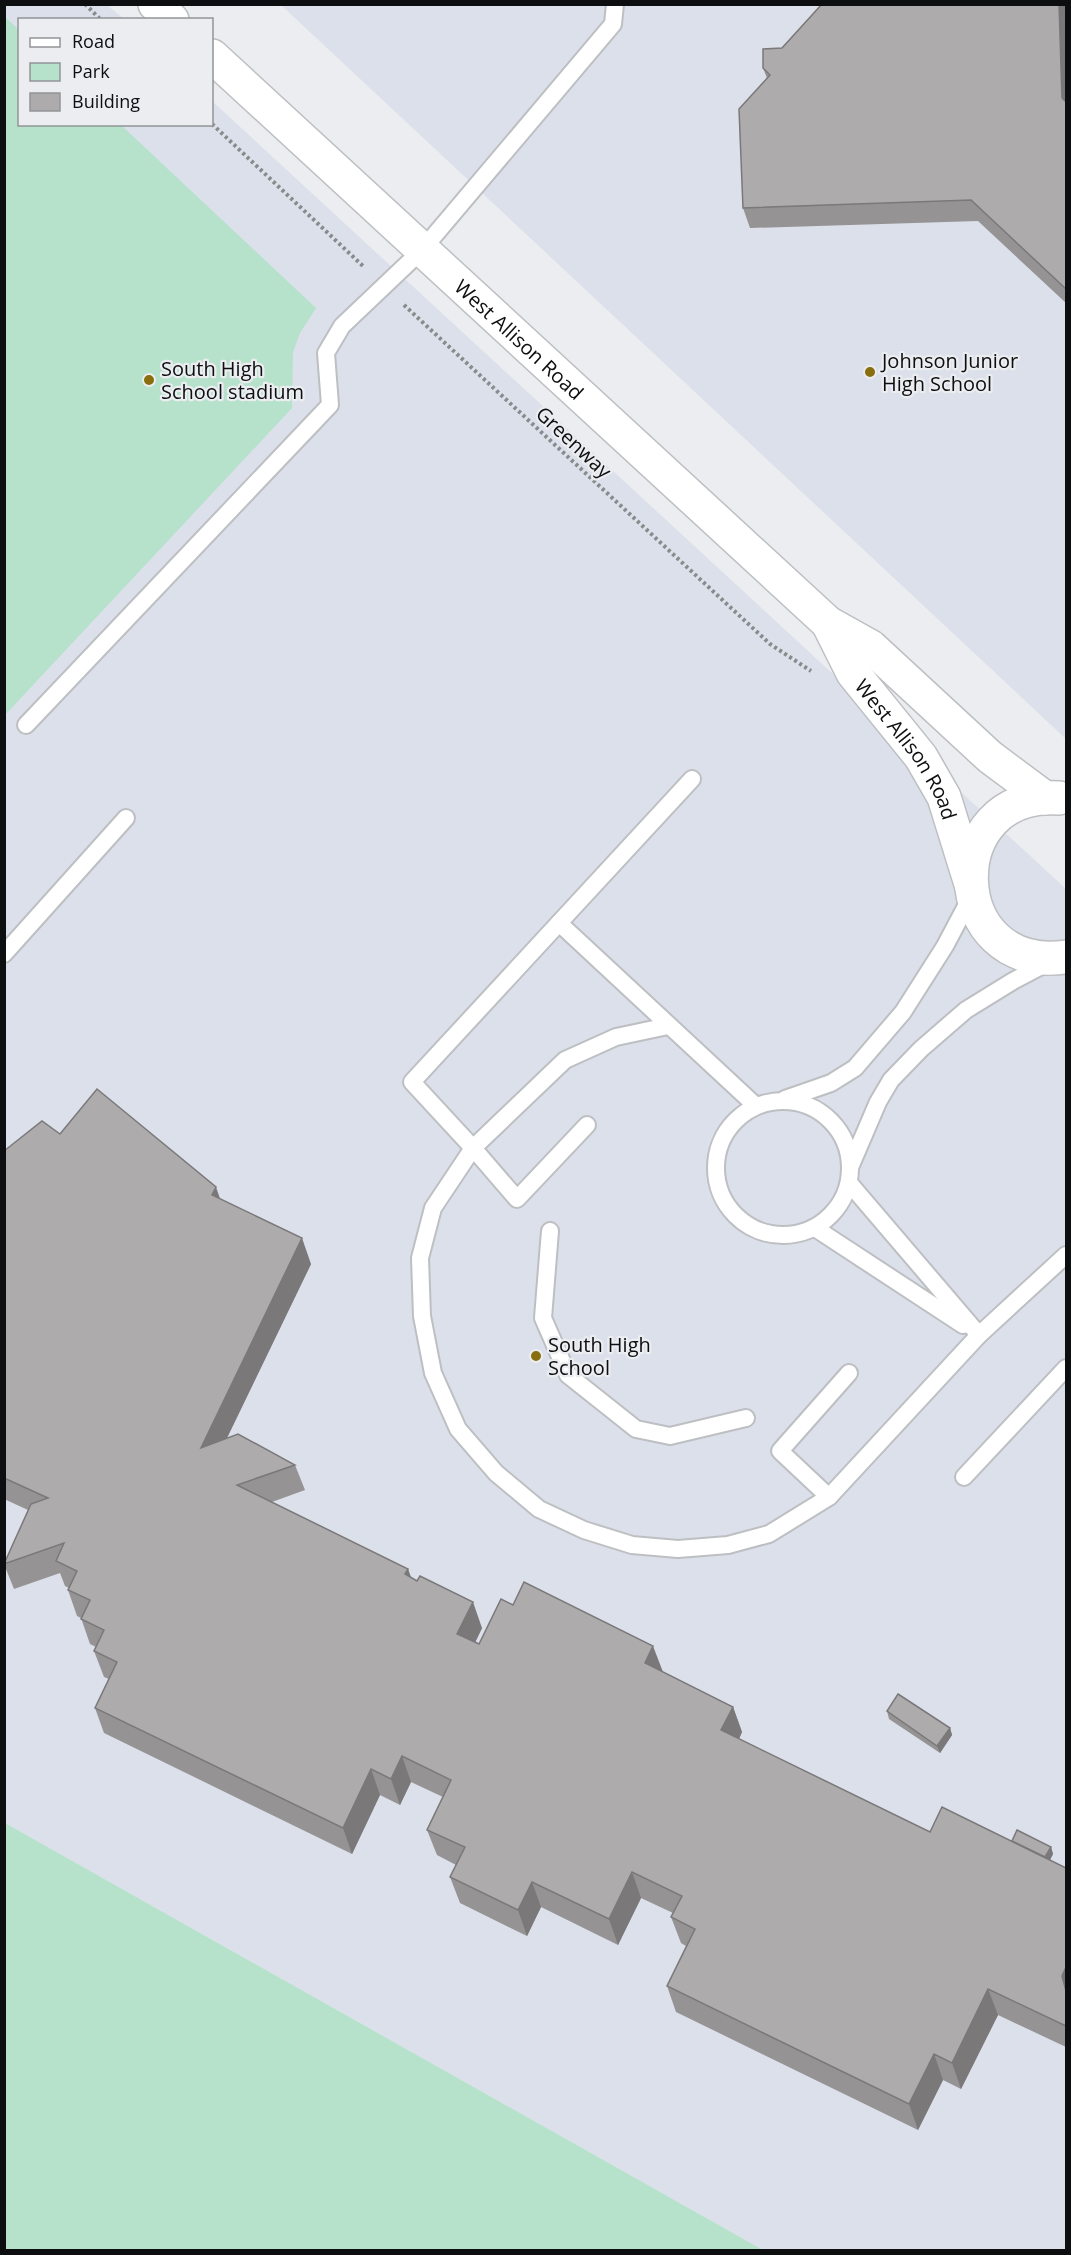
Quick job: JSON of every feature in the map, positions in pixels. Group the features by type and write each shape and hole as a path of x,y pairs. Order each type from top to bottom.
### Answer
{"street":[{"path":"155,4 169,18"},
{"name":"West Allison Road","path":"213,57 828,623 871,646 990,757 1061,799"},
{"name":"West Allison Road","path":"828,623 853,673 921,757 944,797 971,889 984,922 1005,944 1031,956 1064,957"},
{"path":"971,889 971,865 975,850 991,824 1002,814 1020,804 1061,799"}],"lane":[{"path":"26,725 330,405 326,353 342,326 422,250 613,24 615,4"},
{"path":"587,1125 517,1199 412,1082 692,779"},
{"path":"4,954 126,818"},
{"path":"781,1100 801,1103 830,1119 845,1140 851,1166 849,1184 839,1207 815,1228 786,1236 757,1230 737,1218 722,1196 716,1170 721,1141 734,1121 756,1106 831,1083 855,1068 903,1012 945,946 971,889"},
{"path":"559,923 756,1106"},
{"path":"851,1166 882,1095 891,1080 921,1049 966,1010 1013,981 1064,957"},
{"path":"668,1026 616,1037 566,1060 473,1148 433,1208 420,1258 422,1316 434,1373 458,1429 496,1473 539,1509 584,1530 632,1545 678,1549 728,1545 769,1534 829,1497 979,1335 1066,1255"},
{"path":"849,1184 979,1335"},
{"path":"815,1228 979,1335"},
{"path":"550,1231 543,1318 568,1376 636,1429 670,1436 746,1418"},
{"path":"964,1476 1066,1368"},
{"path":"829,1497 780,1451 849,1373"}],"path":[{"path":"85,4 99,18"},
{"name":"Greenway","path":"213,125 770,644 814,674"}],"shaded area":[{"name":"South High School","path":"5,5 107,5 123,18 18,18 18,126 213,126 213,102 1066,889 1066,2250 763,2250 5,1823"},
{"name":"Johnson Junior High School","path":"281,5 1066,5 1066,739"}],"green space":[{"name":"South High School stadium","path":"4,16 18,29 18,126 122,126 316,308 300,333 293,352 292,408 5,715"},
{"path":"5,1823 763,2250 5,2250"}],"building":[{"path":"822,4 1059,4 1062,98 1066,102 1066,289 971,200 743,208 739,109 770,75 763,68 763,49 782,48"},
{"path":"97,1089 216,1187 212,1195 302,1238 201,1448 238,1434 295,1465 237,1485 408,1569 405,1574 417,1581 420,1576 473,1602 457,1634 479,1644 501,1599 513,1605 524,1582 653,1646 645,1663 733,1707 721,1730 930,1832 942,1807 1066,1868 1066,1967 1062,1976 1066,1991 1066,2026 988,1989 952,2063 934,2054 909,2104 667,1986 695,1929 671,1917 682,1896 632,1872 609,1919 532,1882 518,1910 450,1877 465,1847 427,1830 451,1780 402,1756 391,1779 371,1769 343,1828 95,1708 117,1662 94,1651 104,1630 81,1619 90,1600 68,1590 77,1571 56,1561 64,1543 4,1564 31,1504 48,1498 4,1478 4,1151 42,1121 60,1134"},
{"path":"898,1694 950,1728 937,1746 887,1711"},
{"path":"1017,1830 1051,1847 1045,1857 1012,1841"}],"place":[{"name":"Johnson Junior High School","path":"870,372"},
{"name":"South High School stadium","path":"149,380"},
{"name":"South High School","path":"536,1356"}]}
